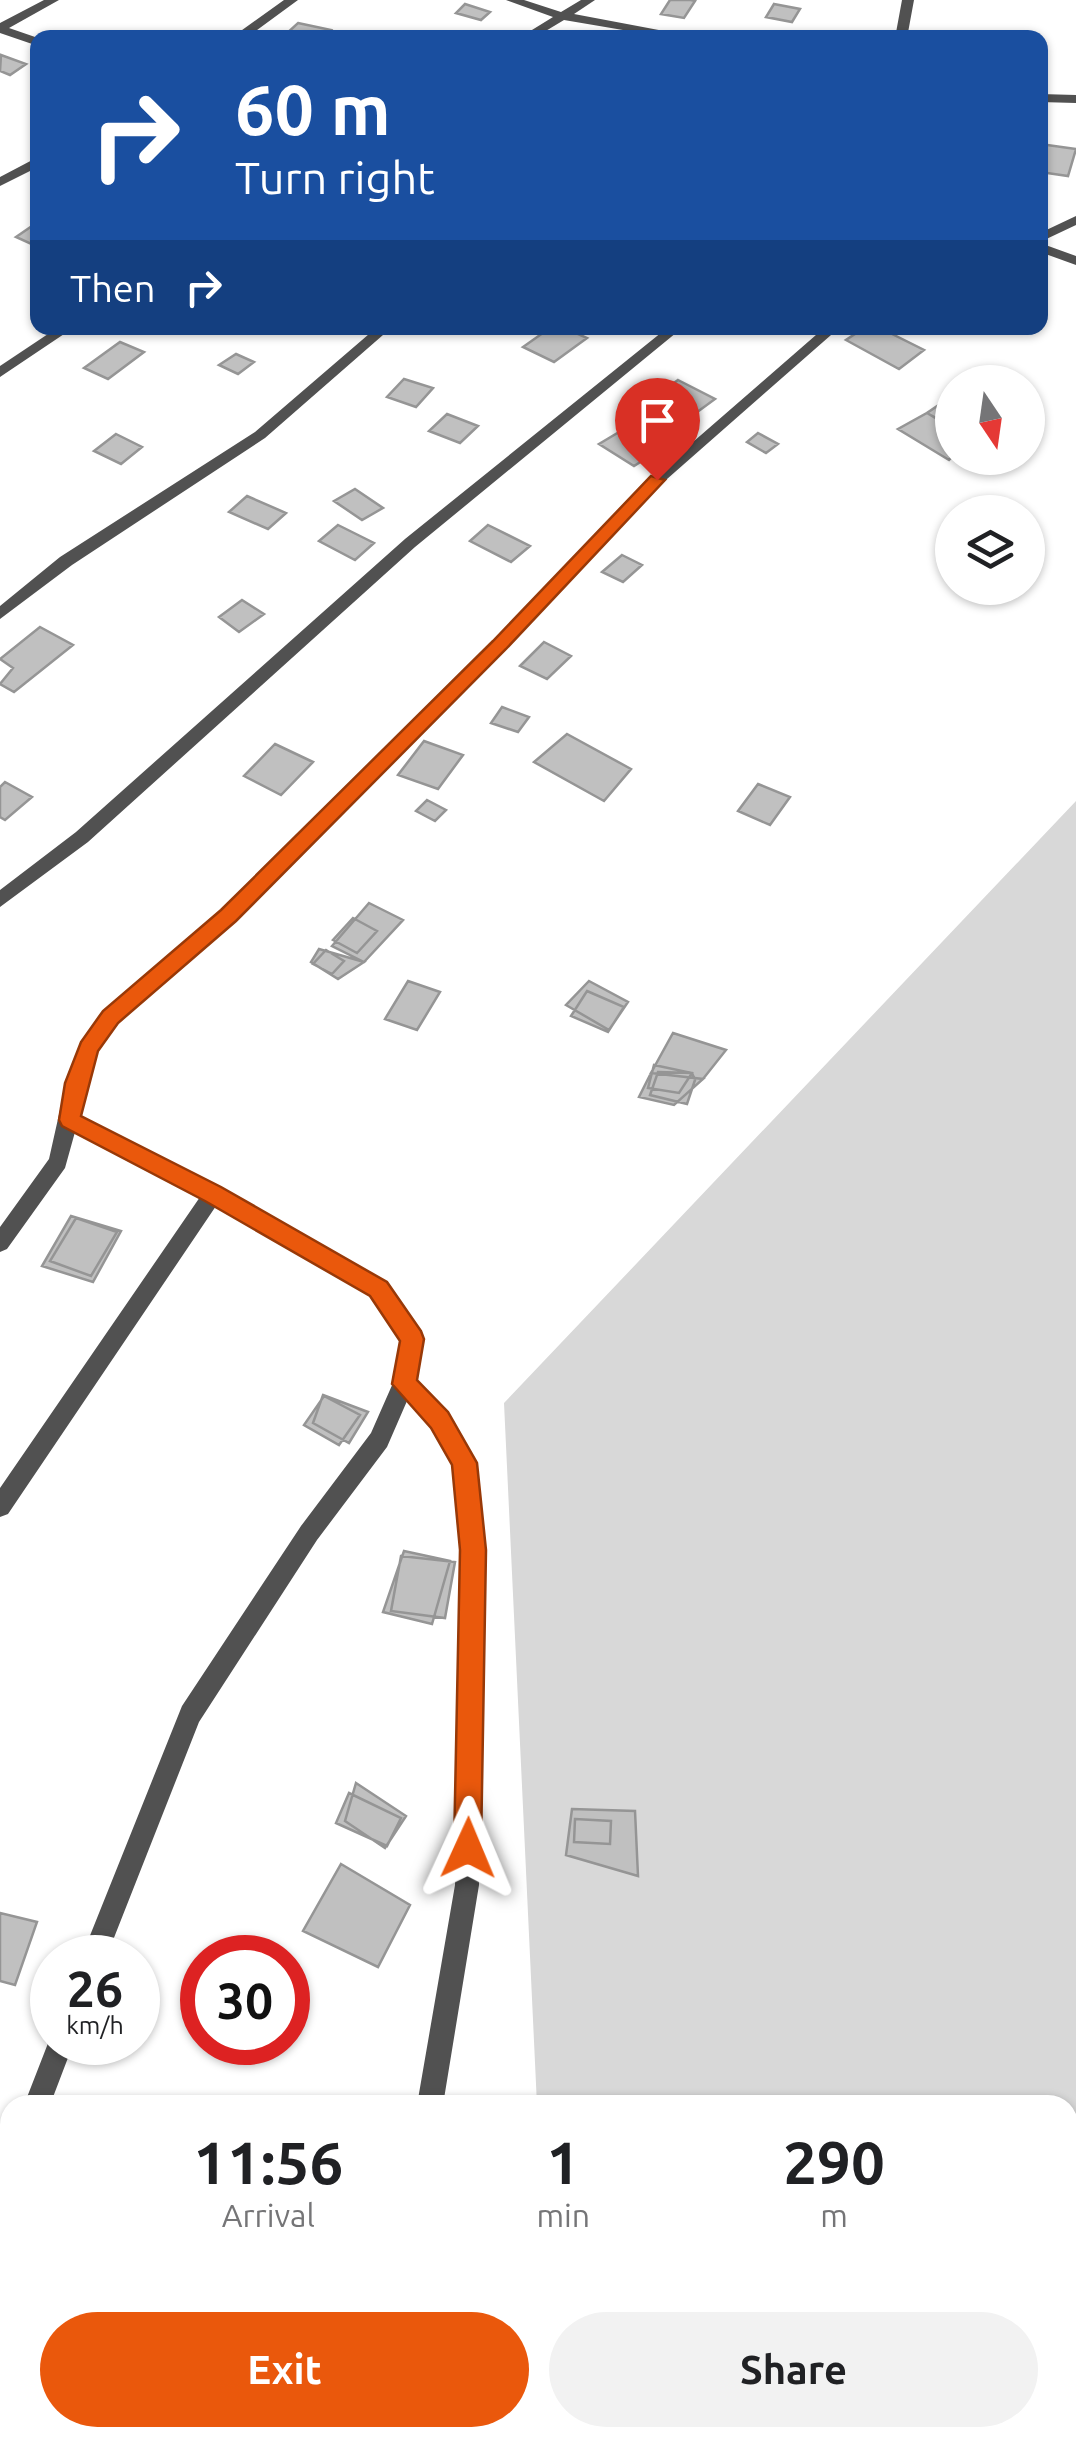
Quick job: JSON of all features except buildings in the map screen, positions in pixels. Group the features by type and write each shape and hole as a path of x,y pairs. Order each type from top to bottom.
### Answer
{"street":[{"path":"0,28 53,0"},
{"path":"249,30 292,0"},
{"path":"512,0 563,16 647,30"},
{"path":"539,30 589,0"},
{"path":"902,30 908,0"},
{"path":"0,28 30,39"},
{"path":"1048,98 1076,99"},
{"path":"0,182 30,165"},
{"path":"1048,241 1076,220"},
{"path":"1048,245 1076,261"},
{"path":"0,373 56,335"},
{"path":"0,614 66,561 260,435 376,335"},
{"path":"0,900 82,837 410,543 666,335"},
{"path":"0,1243 58,1162 76,1083 89,1048 110,1017 228,915 676,461 824,335"},
{"path":"70,1120 213,1194 378,1289 412,1339 404,1384 379,1440 309,1534 190,1714 102,1935"},
{"path":"0,1507 213,1194"},
{"path":"404,1384 439,1420 464,1463 473,1550 467,1885 432,2095"},
{"path":"41,2095 52,2065"}],"shaded area":[{"path":"1076,801 1076,2095 537,2095 504,1403"}],"route":[{"path":"468,1848 473,1550 464,1463 439,1420 404,1384 412,1339 378,1289 213,1194 70,1120 76,1083 89,1048 110,1017 228,915 499,645 657,480"}]}
